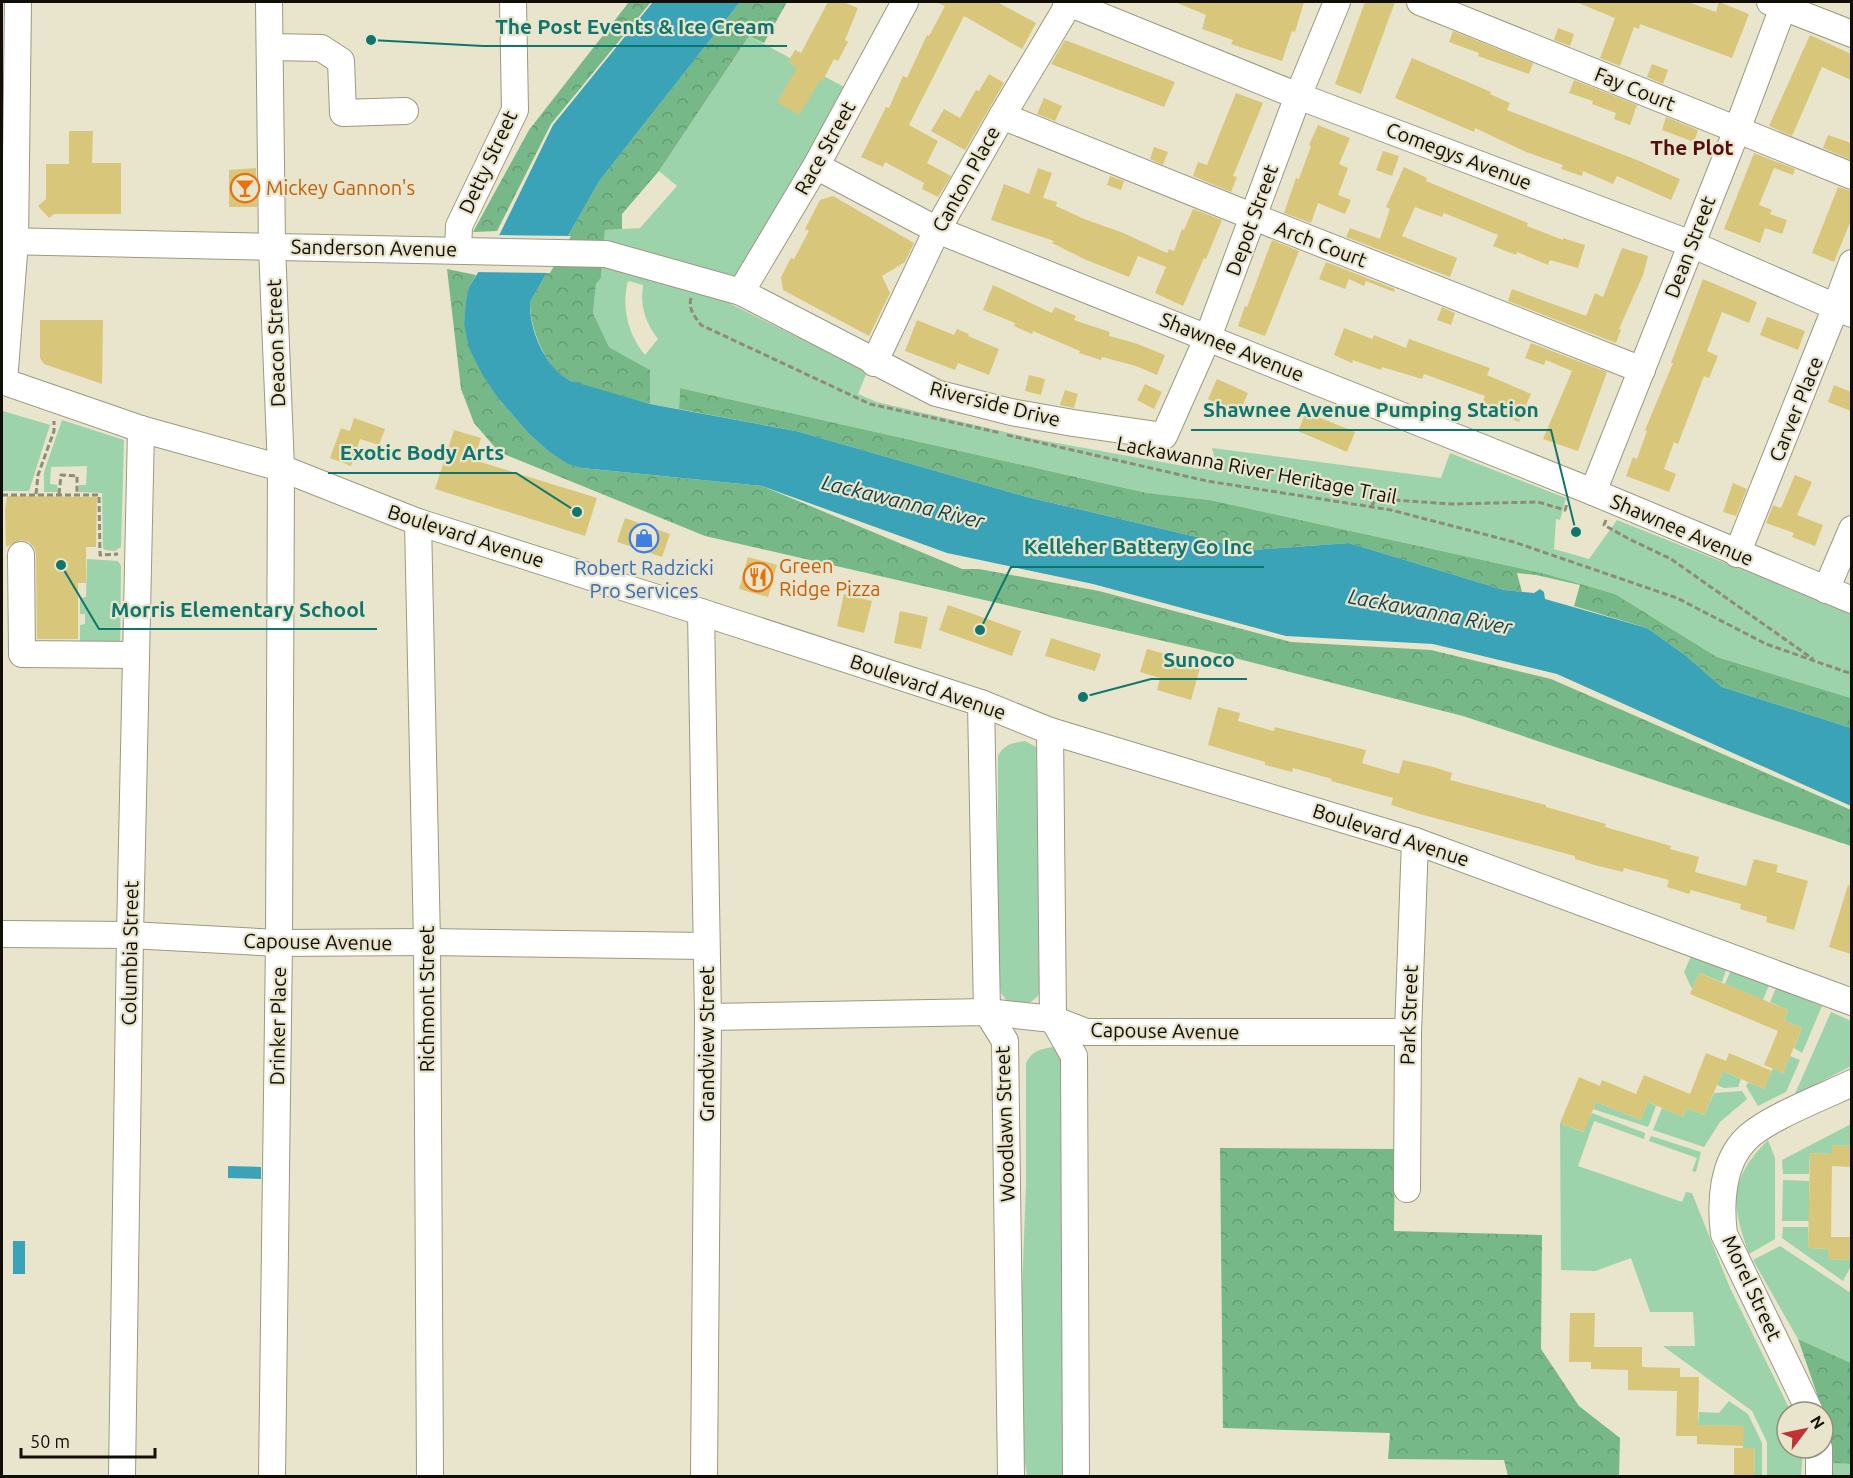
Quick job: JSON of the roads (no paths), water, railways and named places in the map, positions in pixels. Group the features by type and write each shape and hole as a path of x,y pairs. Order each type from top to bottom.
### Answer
{"street":[{"path":"3,381 18,2"},
{"name":"Deacon Street","path":"269,2 272,247 281,468"},
{"name":"Detty Street","path":"458,250 459,226 516,110 513,2"},
{"name":"Race Street","path":"741,292 816,166 905,2"},
{"name":"Comegys Avenue","path":"1068,2 1298,96 1691,244 1843,312"},
{"name":"Canton Place","path":"874,363 937,230 1068,2"},
{"name":"Depot Street","path":"1164,436 1208,337 1298,96 1336,2"},
{"name":"Fay Court","path":"1420,2 1851,176"},
{"path":"1780,3 1851,34"},
{"name":"Dean Street","path":"1593,492 1737,130 1780,3"},
{"path":"270,47 321,48 341,61 343,113 405,111"},
{"name":"Arch Court","path":"1002,116 1642,370"},
{"name":"Shawnee Avenue","path":"816,166 937,230 1593,492 1851,600"},
{"name":"Sanderson Avenue","path":"8,241 606,254 741,292"},
{"name":"Carver Place","path":"1737,554 1843,312 1851,263"},
{"name":"Riverside Drive","path":"741,292 874,363 936,393 1011,412 1164,436"},
{"name":"Boulevard Avenue","path":"3,381 141,429 281,468 418,522 981,704 1050,731 1415,841 1851,1002"},
{"name":"Columbia Street","path":"122,1476 130,935 141,429"},
{"name":"Drinker Place","path":"272,1476 279,943 281,468"},
{"name":"Richmont Street","path":"418,522 427,942 430,1476"},
{"path":"1826,590 1851,529"},
{"path":"21,555 22,654 136,655"},
{"name":"Grandview Street","path":"701,612 708,1017 704,1476"},
{"path":"981,704 987,1012"},
{"path":"1050,731 1053,1019 1074,1056 1076,1476"},
{"name":"Park Street","path":"1407,1189 1408,1032 1415,841"},
{"name":"Capouse Avenue","path":"2,934 130,935 279,943 427,942 706,946"},
{"name":"Capouse Avenue","path":"708,1017 987,1012 1053,1019 1086,1032 1408,1032"},
{"name":"Woodlawn Street","path":"987,1012 1005,1041 1011,1476"},
{"name":"Morel Street","path":"1804,1400 1724,1234 1721,1214 1722,1192 1735,1155 1746,1139 1766,1124 1851,1083"},
{"path":"1818,1476 1819,1460"}],"water":[{"name":"Lackawanna River","path":"653,2 740,2 600,180 530,302 532,324 540,347 553,367 562,375 571,381 650,404 796,431 1027,497 1252,550 1349,543 1504,590 1534,593 1540,589 1544,592 1545,599 1647,628 1685,655 1722,687 1851,728 1851,806 1557,674 1433,644 1286,636 1093,584 947,553 762,486 582,468 568,464 547,450 529,434 498,398 469,348 464,323 469,287 492,250 553,125"},
{"path":"228,1166 261,1167 261,1179 228,1178"},
{"path":"13,1241 25,1241 25,1274 13,1274"}],"place":[{"name":"The Post Events & Ice Cream","path":"371,40"},
{"name":"Mickey Gannon's","path":"245,188"},
{"name":"Exotic Body Arts","path":"577,512"},
{"name":"Shawnee Avenue Pumping Station","path":"1576,532"},
{"name":"Robert Radzicki Pro Services","path":"644,538"},
{"name":"Morris Elementary School","path":"61,565"},
{"name":"Green Ridge Pizza","path":"758,577"},
{"name":"Kelleher Battery Co Inc","path":"980,630"},
{"name":"Sunoco","path":"1083,697"}],"district":[{"name":"The Plot","path":"1692,148"}]}
